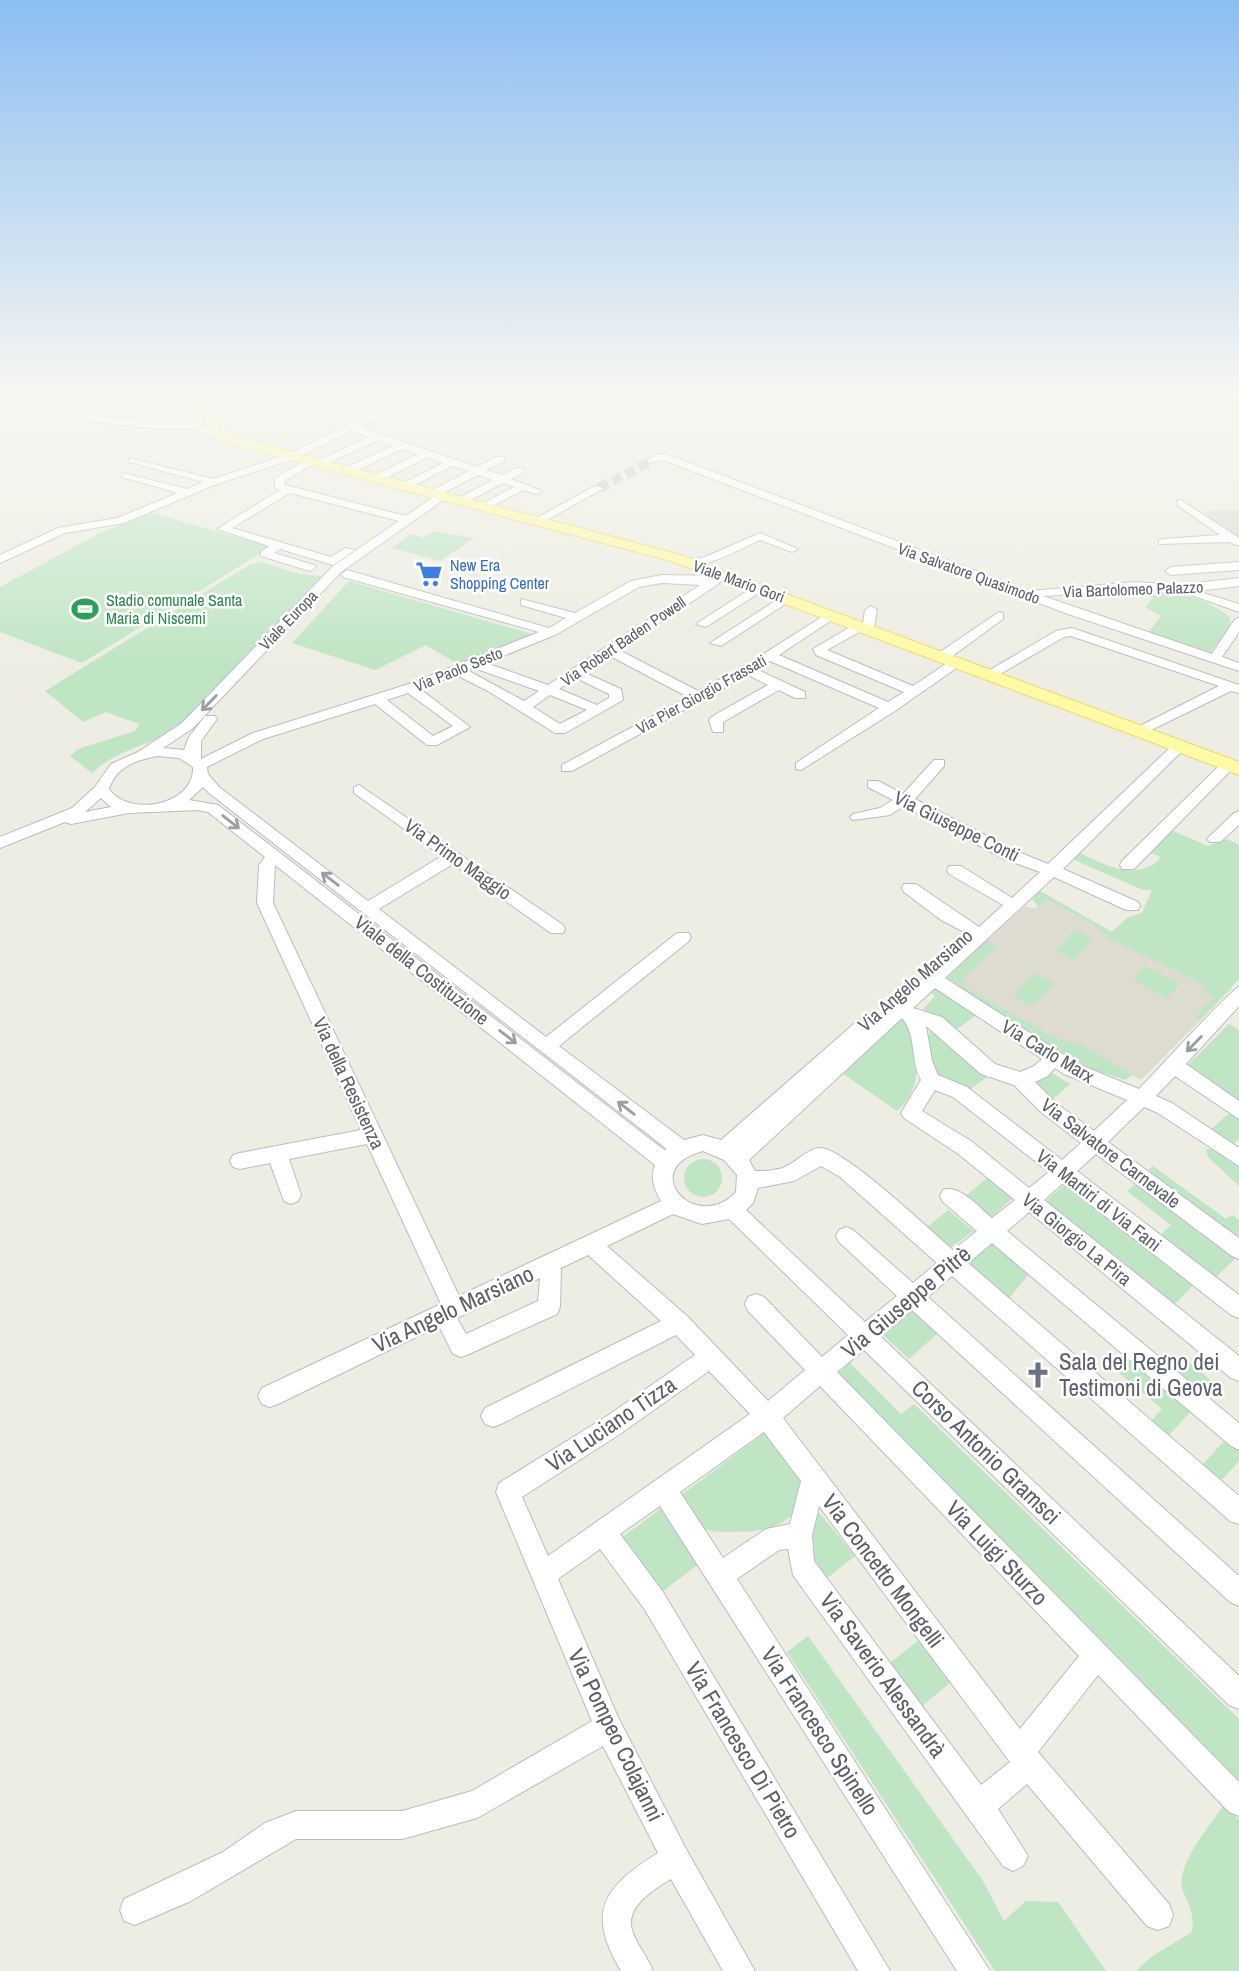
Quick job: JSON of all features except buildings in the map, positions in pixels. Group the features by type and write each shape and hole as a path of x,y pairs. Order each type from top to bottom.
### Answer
{"main road":[{"name":"Viale Mario Gori","path":"388,482 689,562 716,576 758,588 865,627 1233,767"}],"street":[{"path":"151,482 188,492"},
{"path":"0,559 62,530 120,521 211,482"},
{"path":"279,482 280,486 289,489 403,518"},
{"path":"405,486 413,482"},
{"path":"448,498 466,482"},
{"path":"448,498 494,482"},
{"path":"512,482 537,491"},
{"name":"Via Salvatore Quasimodo","path":"720,482 1026,594 1239,667"},
{"path":"484,507 524,486"},
{"path":"537,521 599,488"},
{"path":"289,489 223,529 333,561 403,518"},
{"name":"Viale Europa","path":"102,789 109,772 130,758 144,754 187,726 340,574 403,518 448,498"},
{"name":"Viale Europa","path":"198,766 190,746 197,733 340,574 448,498"},
{"path":"1181,503 1236,541"},
{"path":"689,562 727,552 760,536 792,549"},
{"path":"1163,542 1236,541"},
{"path":"279,545 265,554 551,632"},
{"path":"689,562 709,552"},
{"path":"689,562 709,552 727,552"},
{"path":"716,576 714,562 727,552"},
{"path":"1171,570 1239,566"},
{"name":"Via Paolo Sesto","path":"198,766 258,736 409,688 551,632 647,580 716,576"},
{"name":"Via Robert Baden Powell","path":"524,707 716,576"},
{"name":"Via Bartolomeo Palazzo","path":"1026,594 1136,586 1179,589 1235,585"},
{"path":"702,624 758,588"},
{"path":"1179,589 1239,608"},
{"path":"716,643 786,598"},
{"path":"525,602 579,618"},
{"path":"871,610 865,627 819,649 914,691"},
{"name":"Via Pier Giorgio Frassati","path":"567,768 748,670 831,615"},
{"path":"801,766 914,691 999,616"},
{"path":"1214,660 1239,622"},
{"path":"989,674 1060,634 1072,632 1234,688"},
{"path":"609,650 699,698"},
{"path":"770,656 890,709"},
{"path":"473,663 598,709"},
{"path":"456,670 560,730 616,700 616,692 575,673"},
{"path":"748,670 800,695"},
{"path":"718,729 716,720 778,685"},
{"path":"378,699 432,742 463,727 409,688"},
{"path":"1141,731 1234,688"},
{"name":"Via Angelo Marsiano","path":"731,1153 1005,900 1092,833 1107,814 1180,746"},
{"path":"144,754 170,752 198,766 188,795 169,805"},
{"path":"858,817 885,812 904,801 939,763"},
{"name":"Viale della Costituzione","path":"198,766 214,790 548,1045 663,1137 682,1147"},
{"path":"1128,865 1233,767"},
{"name":"Via Giuseppe Conti","path":"873,784 1010,855 1047,868 1132,906"},
{"path":"0,843 54,822 89,803 102,789 112,803 127,809"},
{"name":"Via Primo Maggio","path":"359,790 557,929"},
{"name":"Viale della Costituzione","path":"127,809 169,805 213,808 665,1162"},
{"path":"54,822 127,809"},
{"path":"1215,839 1239,816"},
{"name":"Via della Resistenza","path":"274,856 267,865 265,903 373,1135 449,1311 461,1347 549,1307 551,1263"},
{"path":"368,908 454,856"},
{"name":"Via Angelo Marsiano","path":"731,1153 907,1011 933,978 1047,868"},
{"path":"955,870 1005,900"},
{"path":"910,888 947,916 972,930"},
{"path":"548,1045 683,937"},
{"name":"Via Carlo Marx","path":"933,978 1089,1079 1165,1108 1239,1158"},
{"name":"Via Giuseppe Pitrè","path":"542,1575 665,1491 766,1416 1063,1172 1174,1065 1231,1019 1239,993"},
{"path":"907,1011 918,1023 924,1065 931,1080"},
{"name":"Via Salvatore Carnevale","path":"907,1011 936,1022 988,1069 1021,1080 1049,1108 1239,1250"},
{"path":"1021,1080 1041,1071 1054,1058"},
{"path":"1174,1065 1239,1111"},
{"name":"Via Martiri di Via Fani","path":"931,1080 960,1092 1239,1308"},
{"name":"Via Giorgio La Pira","path":"931,1080 911,1113 964,1147 1239,1370"},
{"path":"240,1161 373,1135"},
{"path":"703,1143 731,1153 748,1179 747,1190 732,1209 721,1214 696,1215 674,1204 661,1184 665,1162 682,1147 703,1143"},
{"path":"277,1154 291,1195"},
{"path":"748,1179 772,1180 791,1176 820,1156 847,1171 1239,1512"},
{"path":"950,1196 1239,1438"},
{"name":"Via Angelo Marsiano","path":"270,1396 674,1204"},
{"name":"Corso Antonio Gramsci","path":"732,1209 1239,1695"},
{"path":"846,1236 1239,1593"},
{"name":"Via Concetto Mongelli","path":"590,1244 712,1356 766,1416 1025,1758 1158,1915"},
{"name":"Via Luigi Sturzo","path":"756,1304 824,1371 1239,1802"},
{"path":"493,1416 679,1324"},
{"name":"Via Luciano Tizza","path":"508,1492 612,1426 712,1356"},
{"name":"Via Saverio Alessandrà","path":"814,1480 799,1536 803,1566 1013,1856"},
{"name":"Via Francesco Spinello","path":"665,1491 975,1971"},
{"name":"Via Pompeo Colajanni","path":"508,1492 608,1727 676,1859 740,1971"},
{"name":"Via Francesco Di Pietro","path":"604,1533 654,1601 875,1971"},
{"path":"720,1575 775,1538 799,1536"},
{"path":"979,1806 1025,1758 1096,1656"},
{"path":"135,1910 190,1885 275,1833 296,1825 402,1825 477,1804 608,1727"},
{"path":"638,1971 616,1927 621,1901 648,1877 676,1859"}],"shaded area":[{"path":"1239,510 1239,540 1204,513 1209,511"},
{"path":"1040,891 1112,932 1117,927 1232,988 1141,1080 1085,1046 1071,1060 946,979 1025,906 1035,909 1038,905 1032,899"}],"green space":[{"name":"Stadio comunale Santa Maria di Niscemi","path":"152,513 271,547 82,663 0,632 0,587 98,534"},
{"path":"433,531 474,538 440,561 392,548 411,534 423,538"},
{"path":"260,562 300,574 322,576 175,730 111,759 92,773 70,756 78,749 135,731 139,724 106,712 83,722 45,691 249,565"},
{"path":"349,581 532,634 463,663 456,663 426,645 375,670 292,643"},
{"path":"1133,588 1172,592 1196,598 1230,617 1230,627 1210,653 1148,633 1161,616 1145,607 1153,598 1140,595"},
{"path":"1171,830 1208,846 1227,839 1239,845 1239,979 1200,1020 1195,1017 1213,997 1203,992 1206,986 1109,938 1092,924 1048,899 1038,906 1032,899 1040,891 1112,932 1127,918 1142,913 1152,890 1143,890 1072,859 1078,852 1119,869 1139,870 1159,860 1160,856 1148,853"},
{"path":"1075,930 1093,939 1074,960 1056,951"},
{"path":"987,940 997,946 963,979 963,986 1053,1037 1085,1046 1133,1075 1125,1080 1079,1065 946,979"},
{"path":"1144,966 1179,983 1167,999 1133,979"},
{"path":"1034,973 1054,983 1033,1006 1013,996"},
{"path":"937,986 978,1014 956,1030 923,1009 935,996 930,992"},
{"path":"904,1017 915,1040 917,1066 912,1091 897,1111 842,1073"},
{"path":"1229,1024 1239,1030 1239,1104 1186,1067"},
{"path":"931,1028 945,1035 987,1077 971,1089 949,1081 934,1070 928,1053"},
{"path":"1052,1073 1070,1084 1050,1102 1035,1082"},
{"path":"1231,1112 1239,1118 1239,1139 1233,1144 1211,1129"},
{"path":"1206,1149 1212,1149 1239,1167 1239,1186 1208,1157"},
{"path":"703,1159 716,1165 722,1178 716,1191 703,1197 690,1191 684,1178 690,1165"},
{"path":"1153,1166 1226,1219 1232,1215 1239,1220 1239,1240 1148,1170"},
{"path":"987,1178 1015,1196 988,1220 963,1198"},
{"path":"1138,1182 1237,1257 1215,1278 1160,1235 1171,1225 1127,1191"},
{"path":"1064,1185 1194,1284 1174,1305 1044,1203"},
{"path":"948,1210 974,1231 950,1248 926,1228"},
{"path":"992,1243 1029,1274 1008,1300 966,1264"},
{"path":"910,1309 937,1334 909,1359 882,1334"},
{"path":"1123,1353 1192,1410 1168,1436 1151,1421 1162,1409 1111,1366"},
{"path":"1184,1358 1219,1387 1206,1401 1171,1372"},
{"path":"850,1363 901,1414 914,1404 1239,1719 1239,1781 838,1373"},
{"path":"766,1432 796,1470 801,1485 797,1508 790,1517 780,1523 755,1531 715,1531 696,1524 677,1498"},
{"path":"1226,1439 1239,1450 1239,1461 1221,1481 1202,1465"},
{"path":"663,1507 700,1563 663,1591 621,1538"},
{"path":"817,1510 855,1556 827,1578 806,1547"},
{"path":"808,1636 983,1881 1004,1921 1026,1901 1058,1902 1106,1971 995,1971 787,1652"},
{"path":"919,1640 951,1682 922,1706 890,1663"},
{"path":"1224,1805 1239,1820 1239,1971 1136,1971 1151,1957 1192,1932 1192,1915 1183,1891 1184,1870 1195,1846"}],"tunnel":[{"path":"599,488 611,482"}],"place":[{"name":"New Era Shopping Center","path":"429,574"},
{"name":"Stadio comunale Santa Maria di Niscemi","path":"85,609"},
{"name":"Sala del Regno dei Testimoni di Geova","path":"1038,1375"}]}
